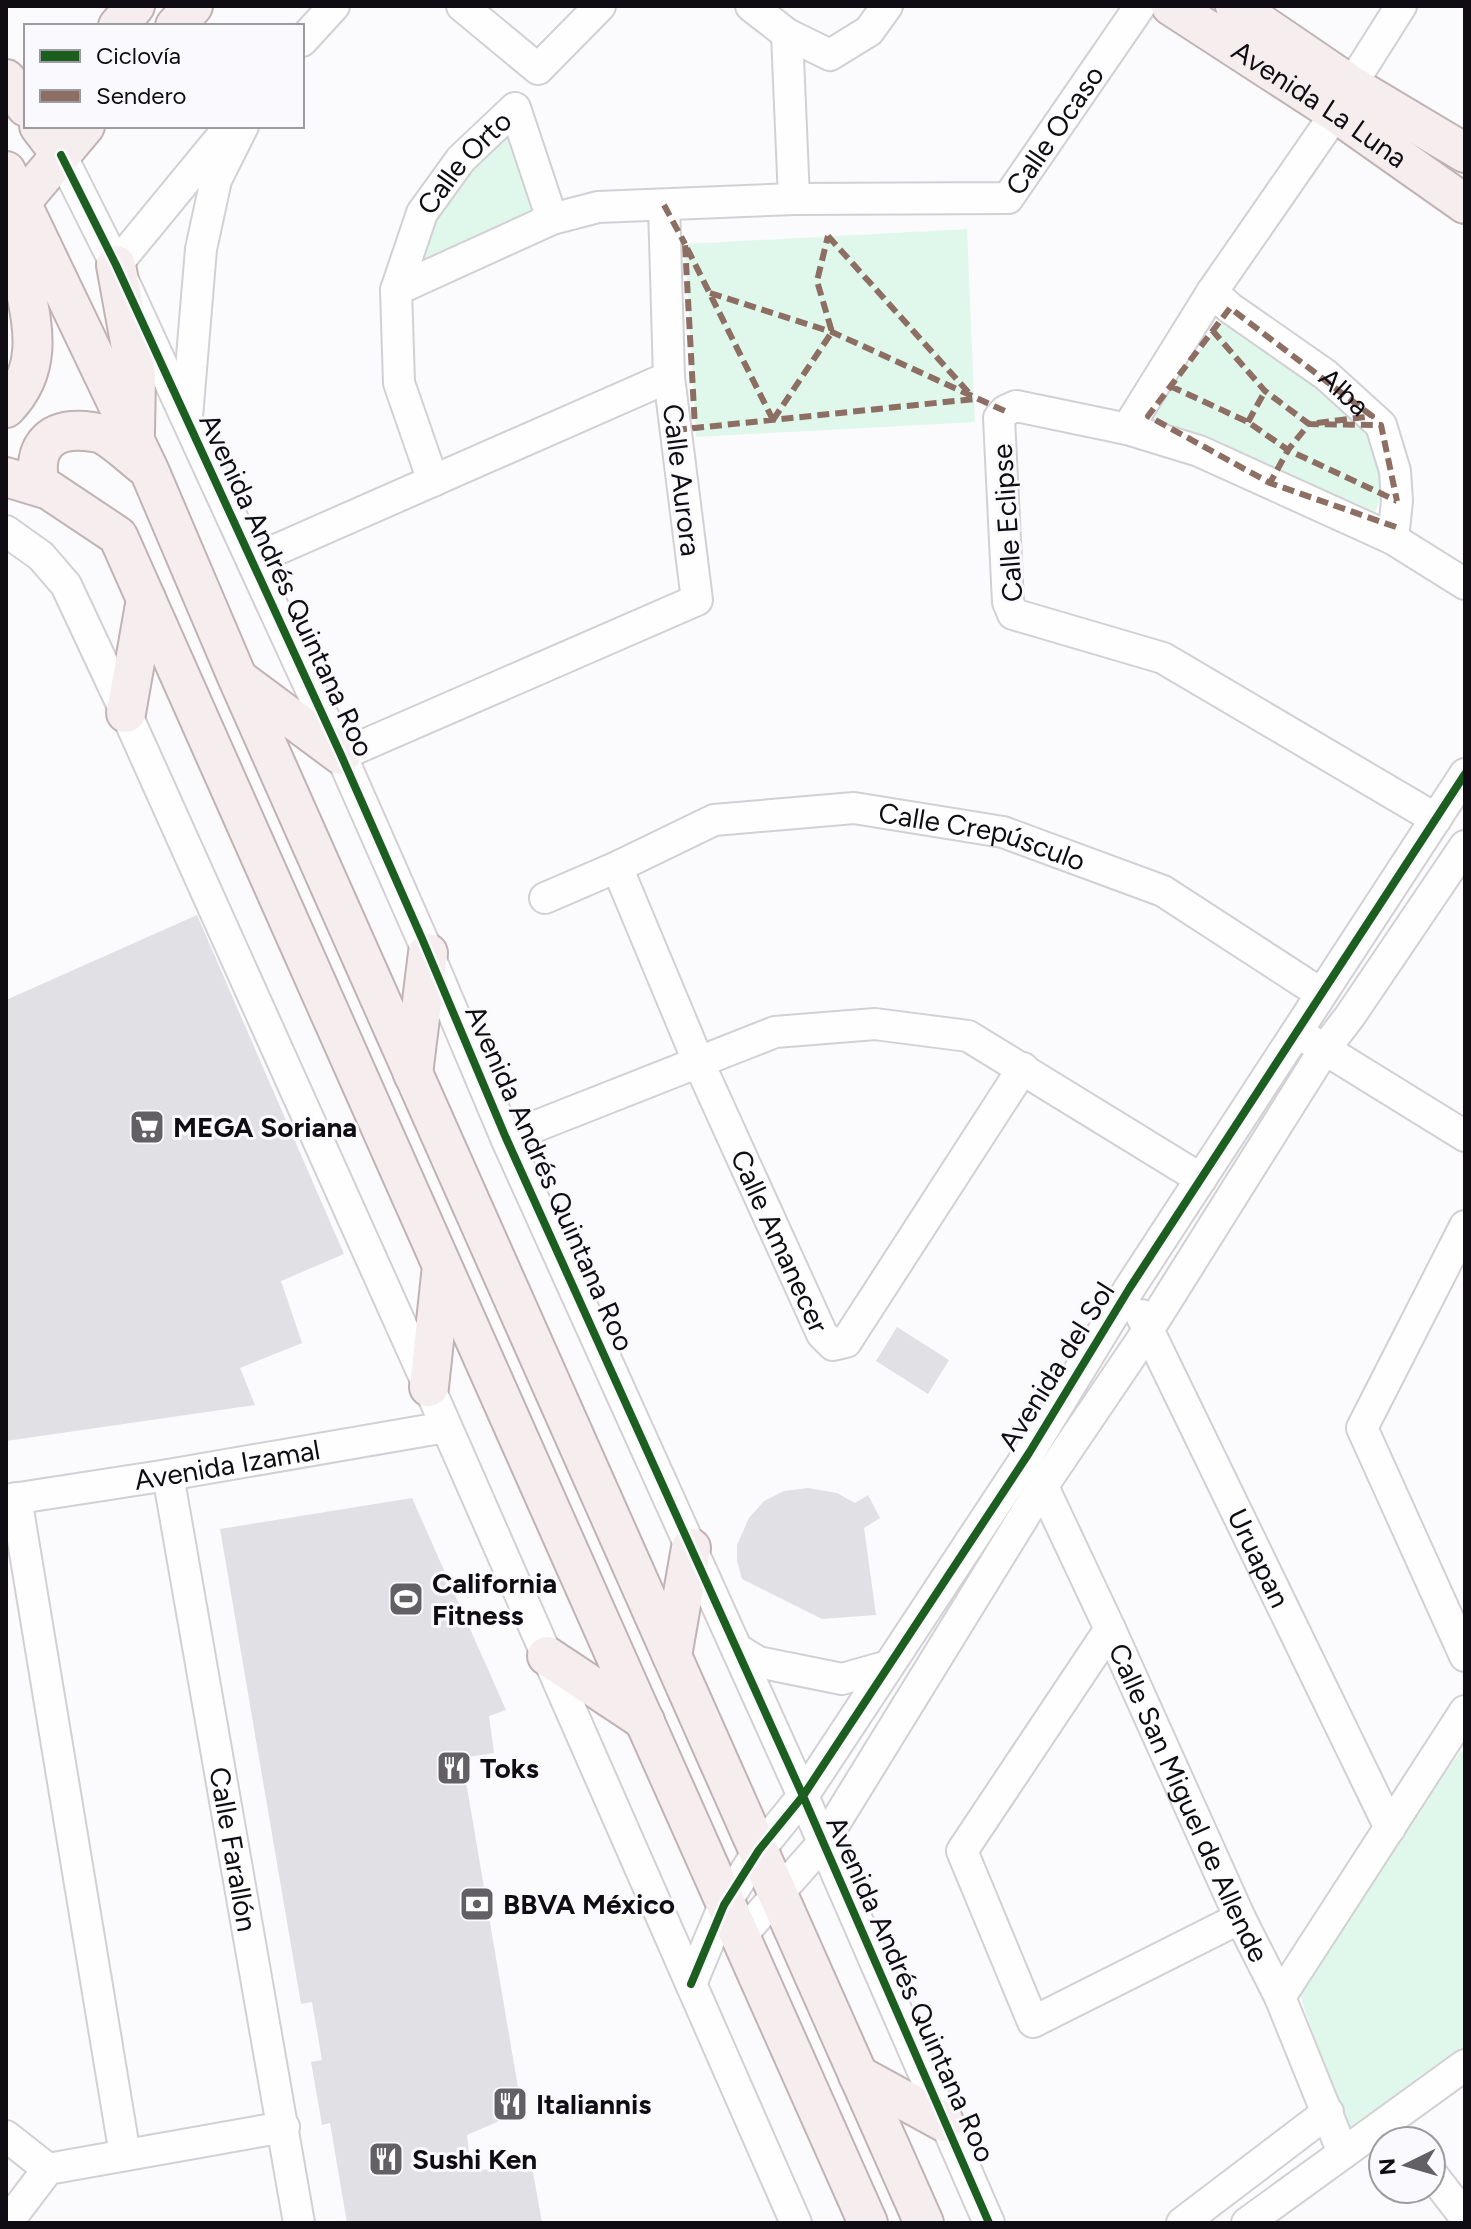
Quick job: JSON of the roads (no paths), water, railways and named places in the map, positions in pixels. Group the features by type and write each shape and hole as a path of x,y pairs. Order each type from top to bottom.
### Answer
{"main road":[{"path":"120,24 135,6"},
{"path":"177,24 193,6"},
{"name":"Avenida La Luna","path":"1171,6 1344,99 1465,153"},
{"name":"Avenida La Luna","path":"1235,6 1465,204"},
{"path":"6,79 24,104"},
{"path":"6,151 26,128"},
{"path":"11,197 50,140 80,128"},
{"path":"6,408 23,382 31,361 34,335 18,246 18,216 11,197"},
{"path":"11,197 142,455 238,679 924,2223"},
{"path":"116,265 136,375 142,455"},
{"path":"142,455 101,433 64,432 46,442 38,455 37,472 23,482 118,536 868,2223"},
{"path":"126,713 146,599"},
{"path":"238,679 341,755"},
{"path":"413,1074 428,953"},
{"path":"429,1387 443,1264"},
{"path":"672,1656 691,1548"},
{"path":"547,1656 645,1721"},
{"path":"858,2075 944,2122"}],"street":[{"path":"304,39 334,6"},
{"path":"462,6 538,69 600,6"},
{"path":"751,6 787,34 830,55 869,31 887,6"},
{"name":"Calle Ocaso","path":"664,205 794,199 1008,198 1140,6"},
{"path":"1127,429 1212,292 1344,99 1401,6"},
{"path":"787,34 794,199"},
{"name":"Calle Orto","path":"433,481 399,383 396,290 422,213 461,159 515,108 552,219"},
{"path":"116,265 229,128"},
{"path":"187,419 201,249 216,180 242,128"},
{"name":"Avenida Andrés Quintana Roo","path":"50,140 116,265 341,755 506,1138 803,1796 989,2223"},
{"path":"664,205 669,377"},
{"name":"Calle Orto","path":"396,290 552,219 598,207 664,205"},
{"name":"Alba","path":"1212,292 1326,375 1381,425 1395,471 1397,501 1393,539"},
{"name":"Calle Aurora","path":"253,560 669,377 697,600 341,755"},
{"name":"Calle Eclipse","path":"1436,819 1163,658 1013,614 1008,602 999,418 1016,406 1127,429 1199,451 1393,539 1465,584"},
{"path":"6,531 41,556 66,585 126,713 429,1387 796,2223"},
{"name":"Avenida del Sol","path":"691,1984 732,1922 759,1850 803,1796 1029,1453 1129,1289 1465,774"},
{"name":"Calle Crepúsculo","path":"545,898 714,820 854,808 1003,832 1163,891 1320,993"},
{"name":"Avenida del Sol","path":"732,1922 778,1892 822,1844 1042,1487 1147,1332 1324,1050 1465,846"},
{"name":"Calle Amanecer","path":"617,867 698,1061 822,1334 833,1345 846,1342 1023,1068"},
{"path":"506,1138 775,1032 875,1024 968,1036 1201,1179"},
{"path":"1296,1031 1465,1136"},
{"path":"1465,1226 1362,1428 1465,1656"},
{"name":"Uruapan","path":"1129,1289 1147,1332 1390,1828"},
{"name":"Avenida Izamal","path":"11,1499 446,1427"},
{"name":"Calle San Miguel de Allende","path":"1029,1453 1240,1918 1280,1997 1343,2153"},
{"name":"Calle Farallón","path":"168,1475 299,2223"},
{"path":"11,1499 125,2155"},
{"path":"1110,1629 962,1851 1033,2022 1240,1918"},
{"path":"737,1649 758,1662 842,1679 888,1666"},
{"path":"1280,1997 1463,1719"},
{"path":"848,1904 848,1843 858,1788"},
{"path":"1403,2125 1464,2069"},
{"path":"1182,2223 1328,2112"},
{"path":"7,2223 48,2169 284,2127"},
{"path":"6,2136 48,2169"},
{"path":"1247,2223 1281,2213 1343,2153 1367,2143"},
{"path":"1447,2194 1465,2217"}],"place":[{"name":"MEGA Soriana","path":"147,1127"},
{"name":"California Fitness","path":"406,1599"},
{"name":"Toks","path":"454,1768"},
{"name":"BBVA México","path":"477,1904"},
{"name":"Italiannis","path":"510,2104"},
{"name":"Sushi Ken","path":"386,2159"}]}
